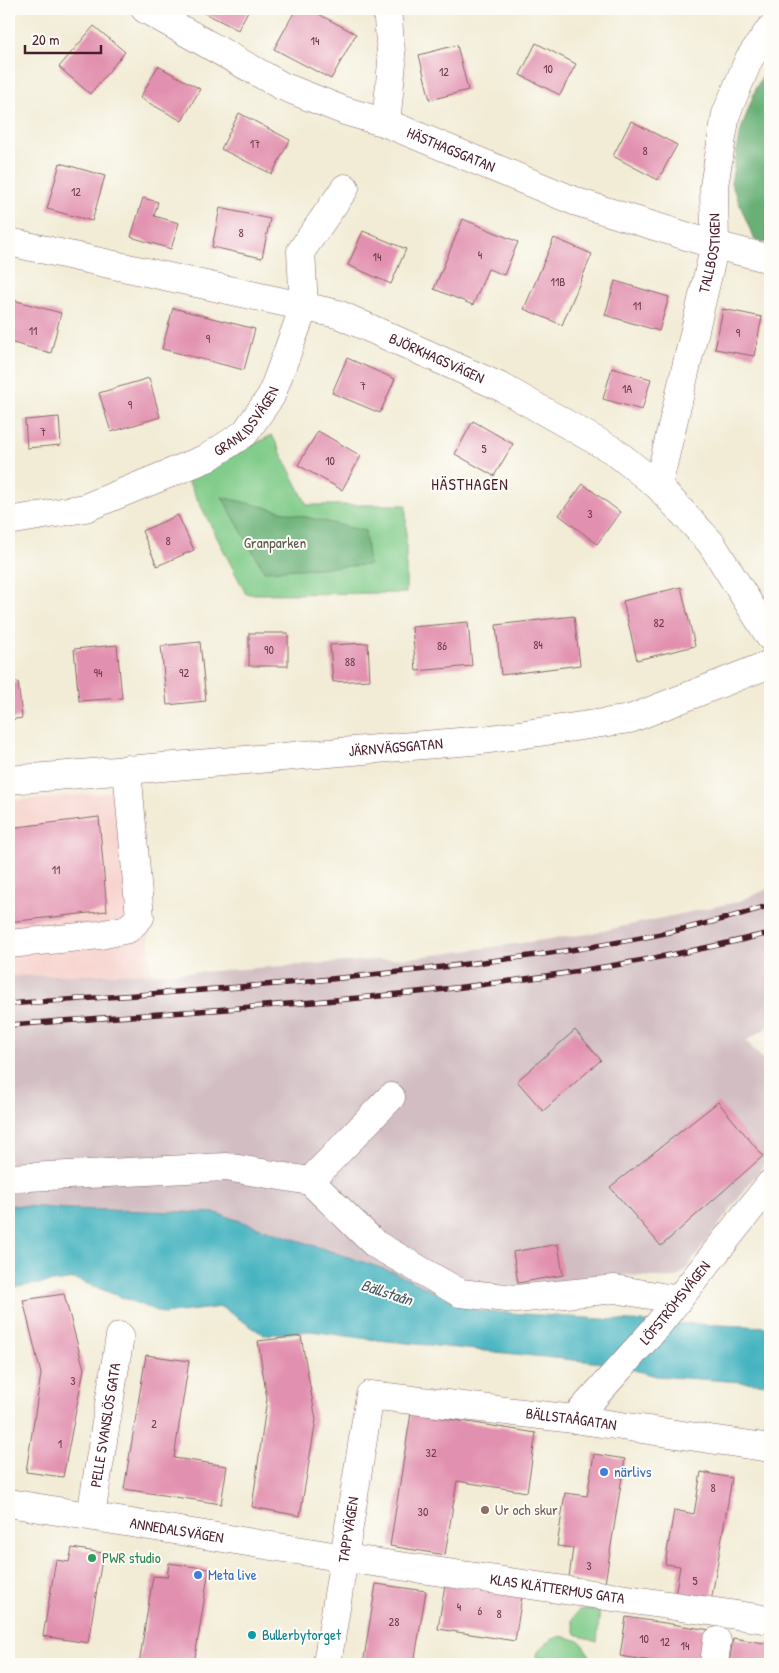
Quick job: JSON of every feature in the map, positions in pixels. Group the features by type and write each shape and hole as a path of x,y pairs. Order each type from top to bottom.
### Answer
{"street":[{"name":"HÄSTHAGSGATAN","path":"145,9 282,86 345,112 386,123 577,202 770,260"},
{"path":"386,123 392,63 387,9"},
{"name":"TALLBOSTIGEN","path":"658,486 715,245 714,186 726,114 748,59 770,29"},
{"name":"GRANLIDSVÄGEN","path":"9,521 85,508 207,458 245,433 271,396 304,306 301,251 345,188"},
{"name":"BJÖRKHAGSVÄGEN","path":"9,242 338,314 503,388 614,451 658,486 711,543 770,637"},
{"name":"JÄRNVÄGSGATAN","path":"9,780 483,740 630,719 770,664"},
{"path":"9,944 100,935 128,929 140,917 127,769"},
{"path":"310,1181 391,1097"},
{"path":"9,1178 226,1167 310,1181 375,1244 460,1293 516,1299 615,1289 674,1307"},
{"name":"LÖFSTRÖMSVÄGEN","path":"574,1419 604,1388 674,1307 770,1184"},
{"name":"PELLE SVANSLÖS GATA","path":"91,1515 120,1336"},
{"name":"BÄLLSTAÅGATAN","path":"370,1396 574,1419 770,1448"},
{"name":"TAPPVÄGEN","path":"327,1664 370,1396"},
{"name":"ANNEDALSVÄGEN","path":"9,1503 345,1558"},
{"name":"KLAS KLÄTTERMUS GATA","path":"345,1558 770,1620"}],"shaded area":[{"path":"139,790 151,973 9,976 9,801"},
{"path":"770,888 770,1026 746,1041 770,1067 770,1156 686,1269 676,1278 602,1274 519,1289 481,1284 469,1308 431,1292 71,1209 9,1205 9,976 197,972 419,957 588,934 737,902"}],"green space":[{"path":"770,62 770,244 754,239 731,183 741,130 756,88"},
{"name":"Granparken","path":"272,435 307,505 406,505 406,593 246,594 187,479"},
{"path":"222,497 365,531 369,565 264,571"},
{"path":"600,1608 597,1642 576,1634 572,1620 579,1610"},
{"path":"561,1636 580,1641 590,1656 589,1664 534,1664 540,1649 551,1640"}],"water":[{"name":"Bällstaån","path":"9,1205 71,1209 216,1213 393,1272 469,1308 481,1311 646,1322 770,1327 770,1384 656,1376 612,1364 368,1339 311,1331 264,1335 221,1307 164,1314 75,1279 9,1288"}],"building":[{"path":"197,9 249,9 238,30"},
{"path":"296,9 309,9 356,34 331,79 274,49"},
{"path":"94,26 125,52 90,94 59,67"},
{"path":"536,43 576,64 560,95 520,75"},
{"path":"457,45 468,90 430,100 419,55"},
{"path":"158,66 200,89 182,121 140,98"},
{"path":"239,113 290,140 272,174 221,149"},
{"path":"631,121 677,145 658,180 613,156"},
{"path":"60,163 105,176 92,221 47,209"},
{"path":"143,198 158,202 154,216 179,223 171,249 131,237"},
{"path":"220,208 270,219 262,258 212,247"},
{"path":"463,219 518,242 504,275 488,269 473,305 434,289"},
{"path":"363,231 406,249 391,284 348,265"},
{"path":"554,238 592,254 562,325 524,309"},
{"path":"615,281 669,297 659,331 605,315"},
{"path":"13,300 61,313 51,353 9,342 9,319"},
{"path":"173,308 255,329 244,370 162,349"},
{"path":"723,309 762,317 754,356 715,349"},
{"path":"347,358 395,379 380,413 332,393"},
{"path":"612,368 651,379 642,410 603,399"},
{"path":"149,378 160,417 111,432 99,393"},
{"path":"59,417 61,445 27,448 25,420"},
{"path":"473,421 513,444 494,476 455,454"},
{"path":"318,431 361,456 342,490 298,465"},
{"path":"583,484 620,512 597,544 559,515"},
{"path":"178,515 194,550 157,566 142,531"},
{"path":"681,587 695,646 637,660 623,601"},
{"path":"574,616 580,665 501,675 496,625"},
{"path":"468,622 472,666 416,671 412,627"},
{"path":"249,633 288,633 288,666 249,666"},
{"path":"200,642 206,701 167,705 161,646"},
{"path":"368,643 370,680 333,682 330,645"},
{"path":"117,645 122,698 79,701 74,649"},
{"path":"18,682 22,718 9,720 9,683"},
{"path":"99,817 107,911 9,922 9,828"},
{"path":"575,1030 601,1060 543,1111 517,1081"},
{"path":"718,1102 763,1156 661,1246 610,1187"},
{"path":"558,1244 563,1275 518,1283 513,1252"},
{"path":"64,1294 84,1369 63,1477 26,1472 41,1374 23,1300"},
{"path":"301,1336 316,1420 300,1516 252,1507 267,1399 258,1341"},
{"path":"146,1355 189,1361 174,1458 227,1466 221,1504 124,1489"},
{"path":"411,1413 536,1433 527,1492 457,1481 445,1555 390,1546"},
{"path":"594,1454 625,1459 605,1583 569,1578 573,1548 557,1546 565,1493 587,1496"},
{"path":"701,1472 732,1478 711,1602 675,1596 680,1566 665,1564 674,1510 694,1514"},
{"path":"72,1548 103,1553 88,1643 43,1636 56,1560 69,1562"},
{"path":"169,1563 209,1569 194,1664 139,1664 153,1576 167,1577"},
{"path":"376,1584 426,1591 414,1664 363,1664"},
{"path":"445,1584 522,1596 515,1641 438,1629"},
{"path":"626,1617 710,1630 705,1664 671,1664 620,1656"},
{"path":"733,1638 770,1644 770,1664 729,1664"}],"railway":[{"path":"9,1004 300,982 512,958 587,948 661,934 770,905"},
{"path":"9,1025 392,995 487,984 582,971 677,954 770,933"}],"place":[{"name":"närlivs","path":"604,1472"},
{"name":"Ur och skur","path":"485,1510"},
{"name":"PWR studio","path":"92,1558"},
{"name":"Meta live","path":"198,1575"},
{"name":"Bullerbytorget","path":"252,1635"}],"district":[{"name":"HÄSTHAGEN","path":"470,484"}]}
